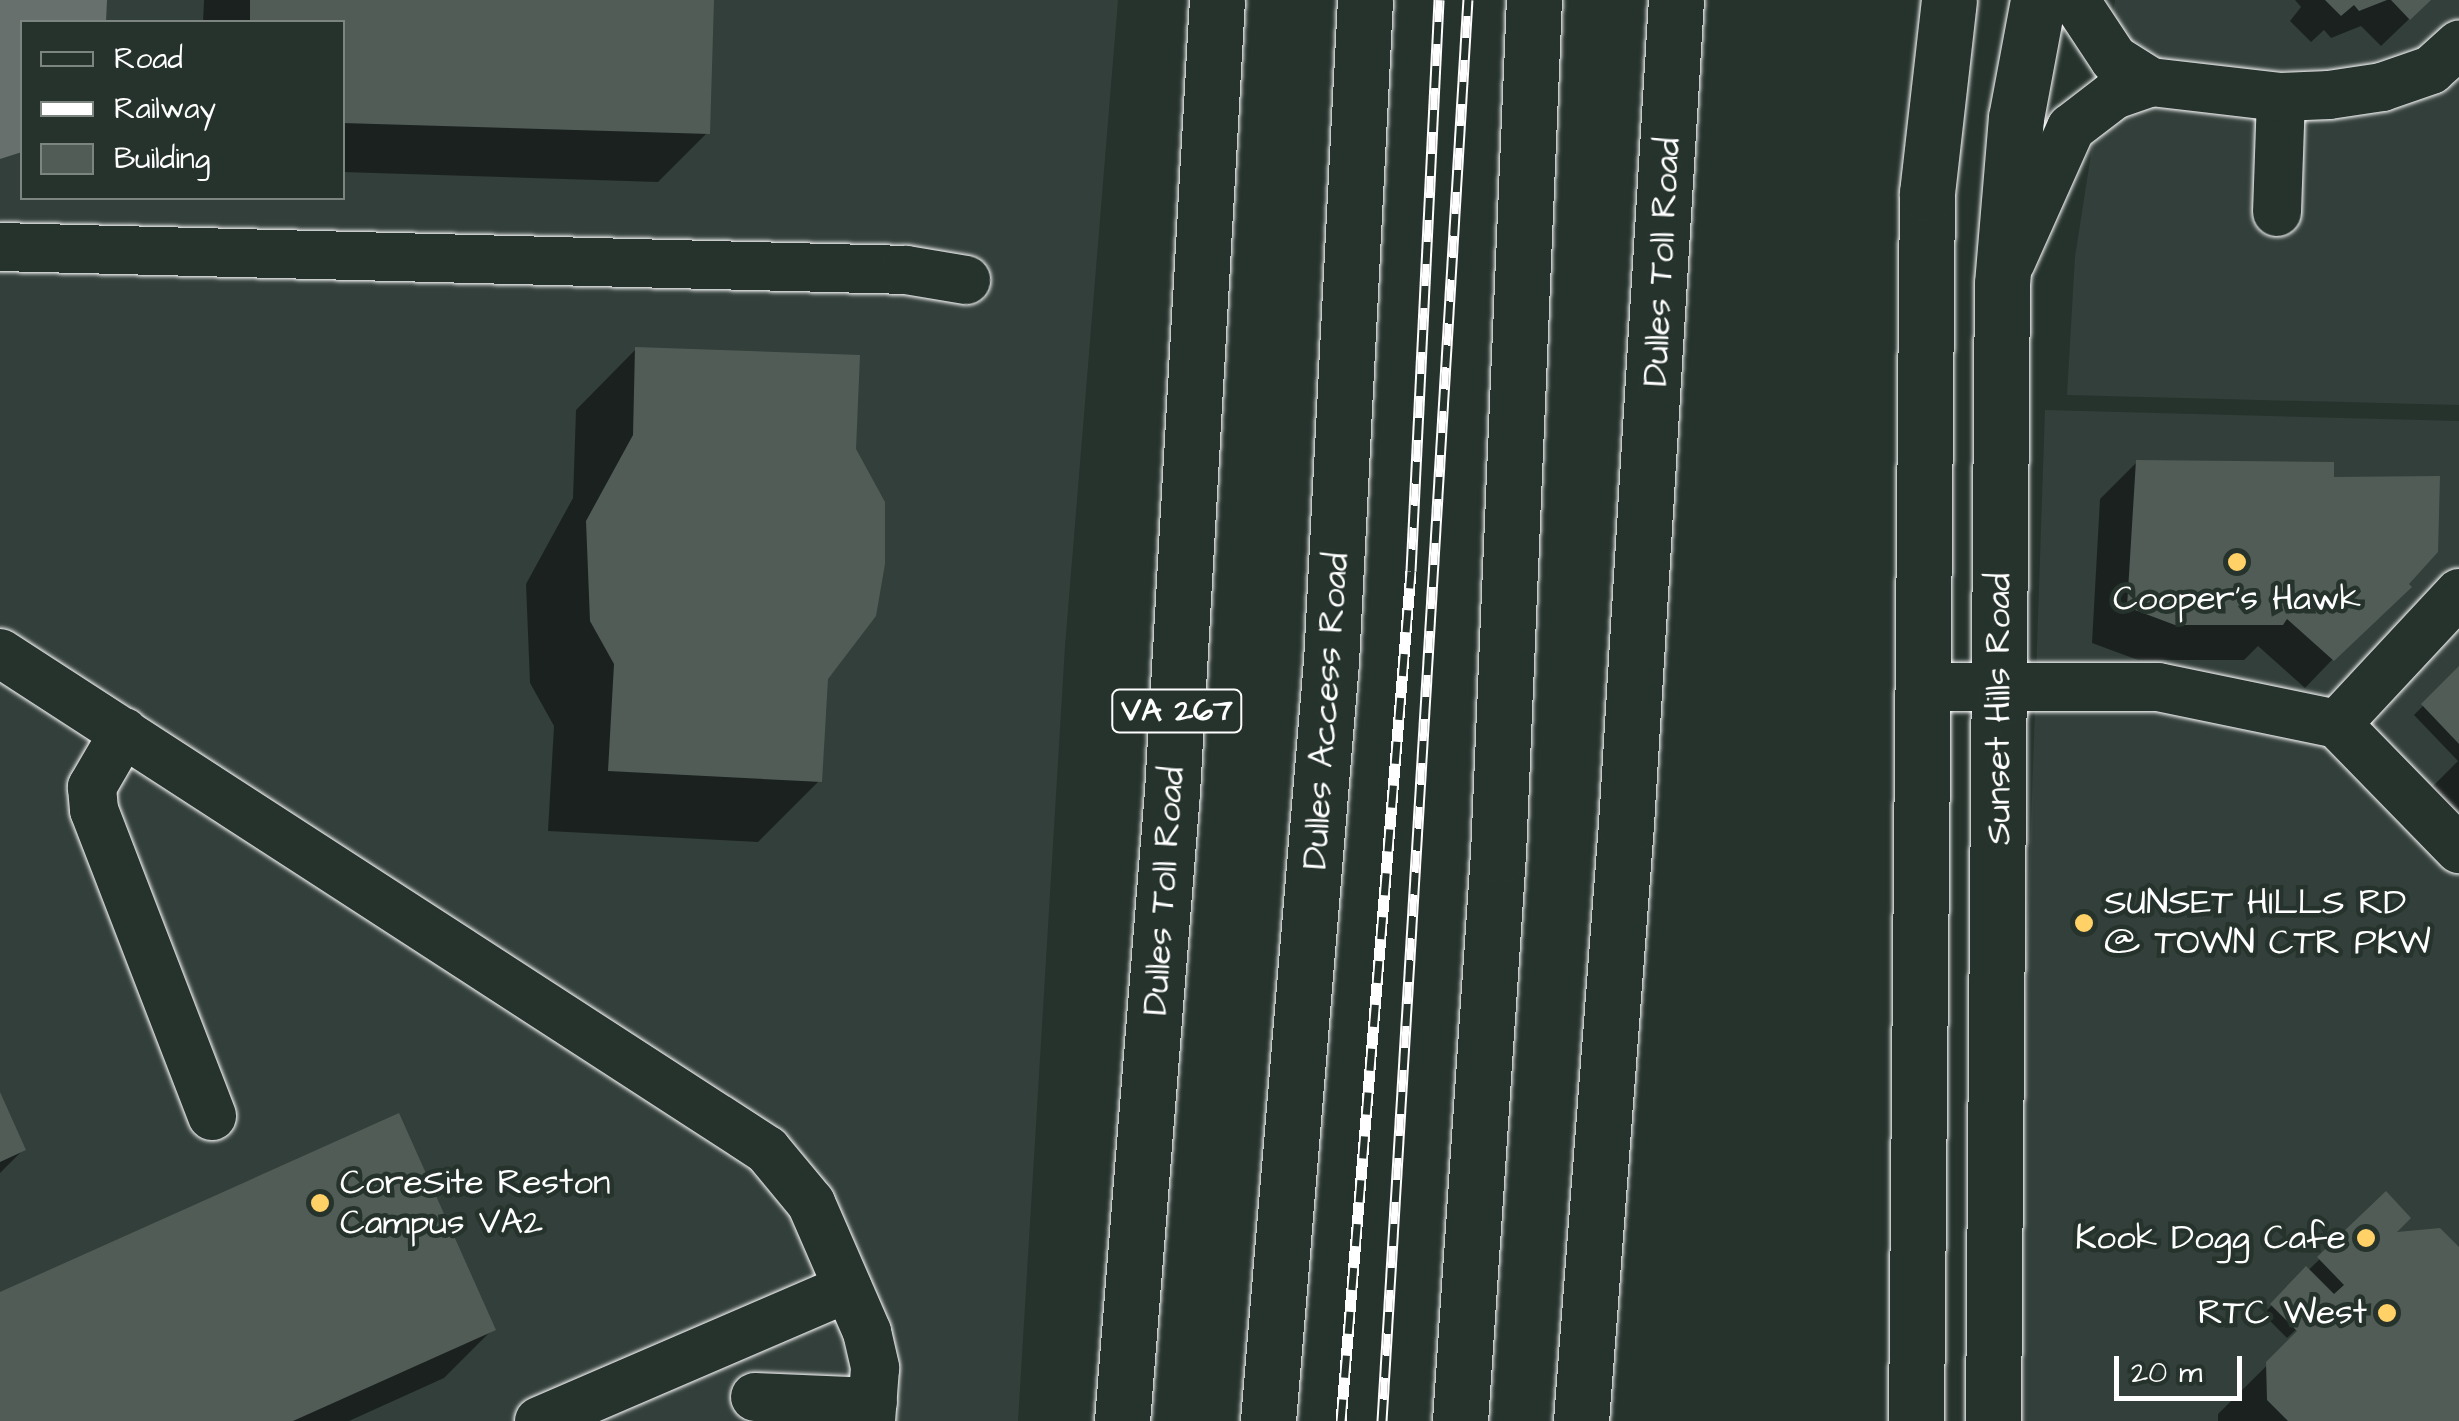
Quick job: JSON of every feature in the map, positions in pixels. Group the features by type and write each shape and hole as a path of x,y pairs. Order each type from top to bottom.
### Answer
{"main road":[{"name":"Dulles Toll Road","path":"1122,1421 1172,792 1217,0"},
{"name":"Dulles Access Road","path":"1268,1421 1320,817 1366,0"},
{"path":"1460,1421 1498,854 1534,0"},
{"name":"Dulles Toll Road","path":"1581,1421 1629,784 1676,0"},
{"path":"1916,1421 1927,193 1949,0"},
{"name":"Sunset Hills Road","path":"1992,1421 2002,284 2016,118 2038,0"}],"lane":[{"path":"2075,0 2114,59 2150,82 2281,97 2382,88 2432,70 2459,45"},
{"path":"2002,284 2071,128 2091,108 2150,82"},
{"path":"2278,212 2281,97"},
{"path":"0,247 906,270 966,280"},
{"path":"2336,724 2459,592"},
{"path":"0,653 755,1141 800,1185 848,1288 873,1351 872,1412 753,1409 755,1361 744,1330"},
{"path":"1922,686 2158,687 2336,724 2459,849"},
{"path":"124,732 92,787 94,810 212,1116"},
{"path":"539,1421 848,1288"}],"shaded area":[{"path":"0,0 1118,0 1065,646 1018,1421 0,1421"},
{"path":"0,0 107,0 106,20 20,20 20,153 0,159"},
{"path":"2115,0 2459,0 2459,405 2067,395 2075,257"},
{"name":"RTC West","path":"2045,410 2459,421 2459,1421 2011,1421"}],"building":[{"path":"250,0 714,0 710,134 345,123 345,20 250,20"},
{"path":"2325,0 2387,0 2359,11 2354,5 2341,16"},
{"path":"2391,0 2431,0 2410,20"},
{"path":"635,347 860,355 856,449 885,502 885,564 876,616 828,679 822,782 608,771 614,664 590,621 586,521 633,435"},
{"name":"Cooper's Hawk","path":"2136,460 2334,462 2334,477 2440,476 2438,552 2409,584 2412,587 2334,661 2287,619 2283,625 2175,625 2127,607"},
{"path":"2459,666 2459,744 2421,704"},
{"path":"0,1092 26,1150 0,1162"},
{"name":"CoreSite Reston Campus VA2","path":"399,1113 496,1330 293,1421 0,1421 0,1292"},
{"name":"RTC West","path":"2386,1191 2411,1218 2397,1232 2440,1228 2459,1247 2459,1421 2288,1421 2267,1400 2266,1362 2297,1331 2270,1304 2306,1266 2334,1294 2344,1285 2317,1257"}],"railway":[{"path":"1341,1421 1411,571 1439,0"},
{"path":"1382,1421 1468,0"}],"place":[{"name":"Cooper's Hawk","path":"2237,562"},
{"name":"SUNSET HILLS RD @ TOWN CTR PKW","path":"2084,923"},
{"name":"CoreSite Reston Campus VA2","path":"320,1203"},
{"name":"Kook Dogg Cafe","path":"2366,1238"},
{"name":"RTC West","path":"2387,1313"}]}
